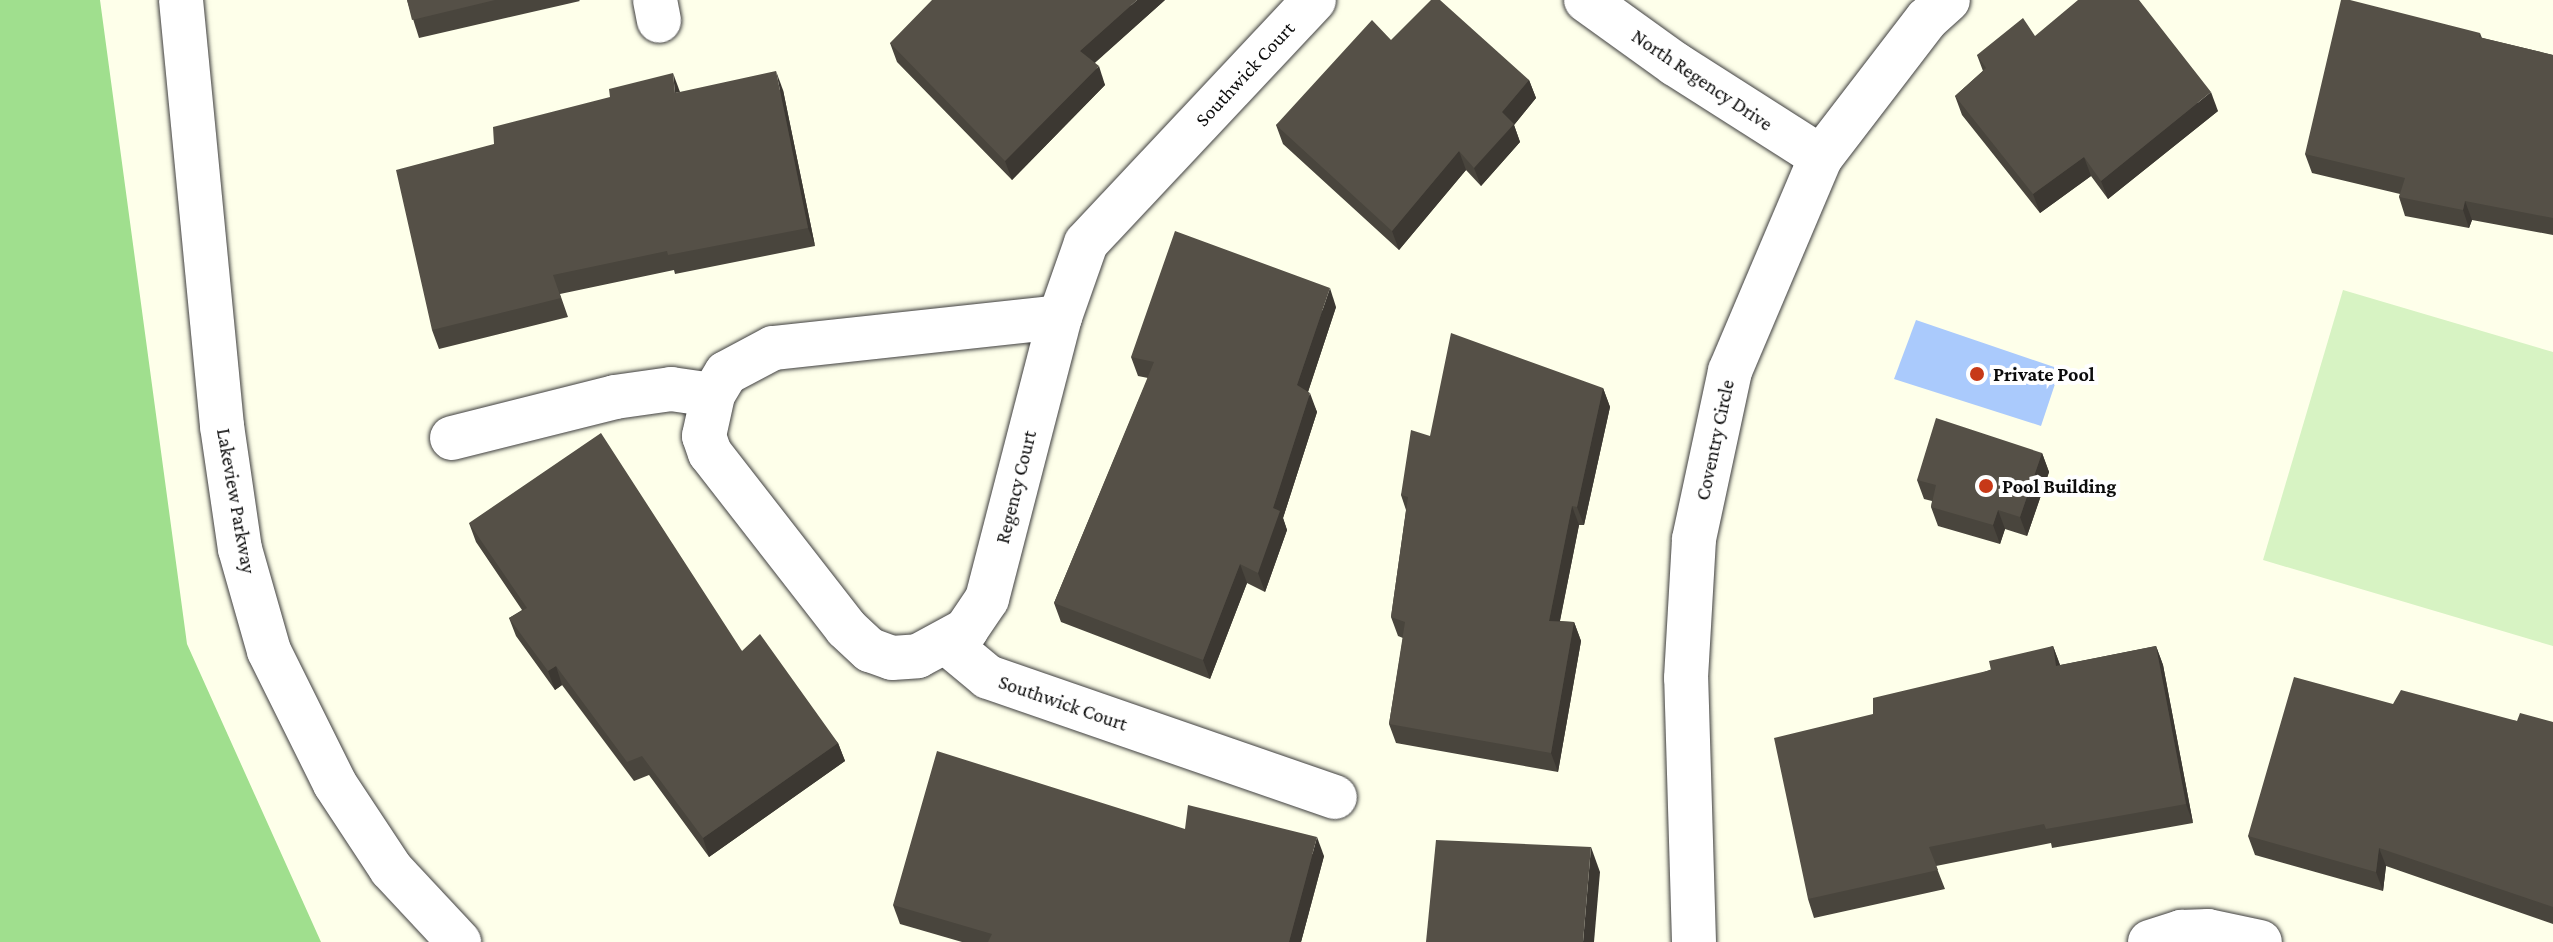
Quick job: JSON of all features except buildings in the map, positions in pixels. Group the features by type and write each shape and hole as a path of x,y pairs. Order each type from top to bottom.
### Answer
{"street":[{"name":"Lakeview Parkway","path":"181,0 222,426 240,549 269,651 335,784 391,869 459,942"},
{"name":"Southwick Court","path":"1060,317 1086,243 1314,0"},
{"name":"North Regency Drive","path":"1586,0 1675,64 1821,157"},
{"name":"Coventry Circle","path":"1694,942 1686,678 1694,539 1730,371 1780,245 1821,157 1927,19 1948,0"},
{"path":"947,643 918,656 892,658 870,650 846,628 710,453 704,436 713,395 726,373 773,348 1060,317"},
{"name":"Regency Court","path":"947,643 966,630 987,599 1060,317"},
{"path":"452,438 615,397 671,389 713,395"},
{"name":"Southwick Court","path":"947,643 988,677 1335,797"},
{"path":"2150,942 2181,932 2208,931 2260,942"}],"green space":[{"path":"0,0 100,0 187,644 321,942 0,942"},
{"path":"2343,290 2553,352 2553,646 2263,560"}],"water":[{"name":"Private Pool","path":"1916,320 2060,369 2041,426 1894,379"}],"place":[{"name":"Private Pool","path":"1977,374"},
{"name":"Pool Building","path":"1986,486"}]}
